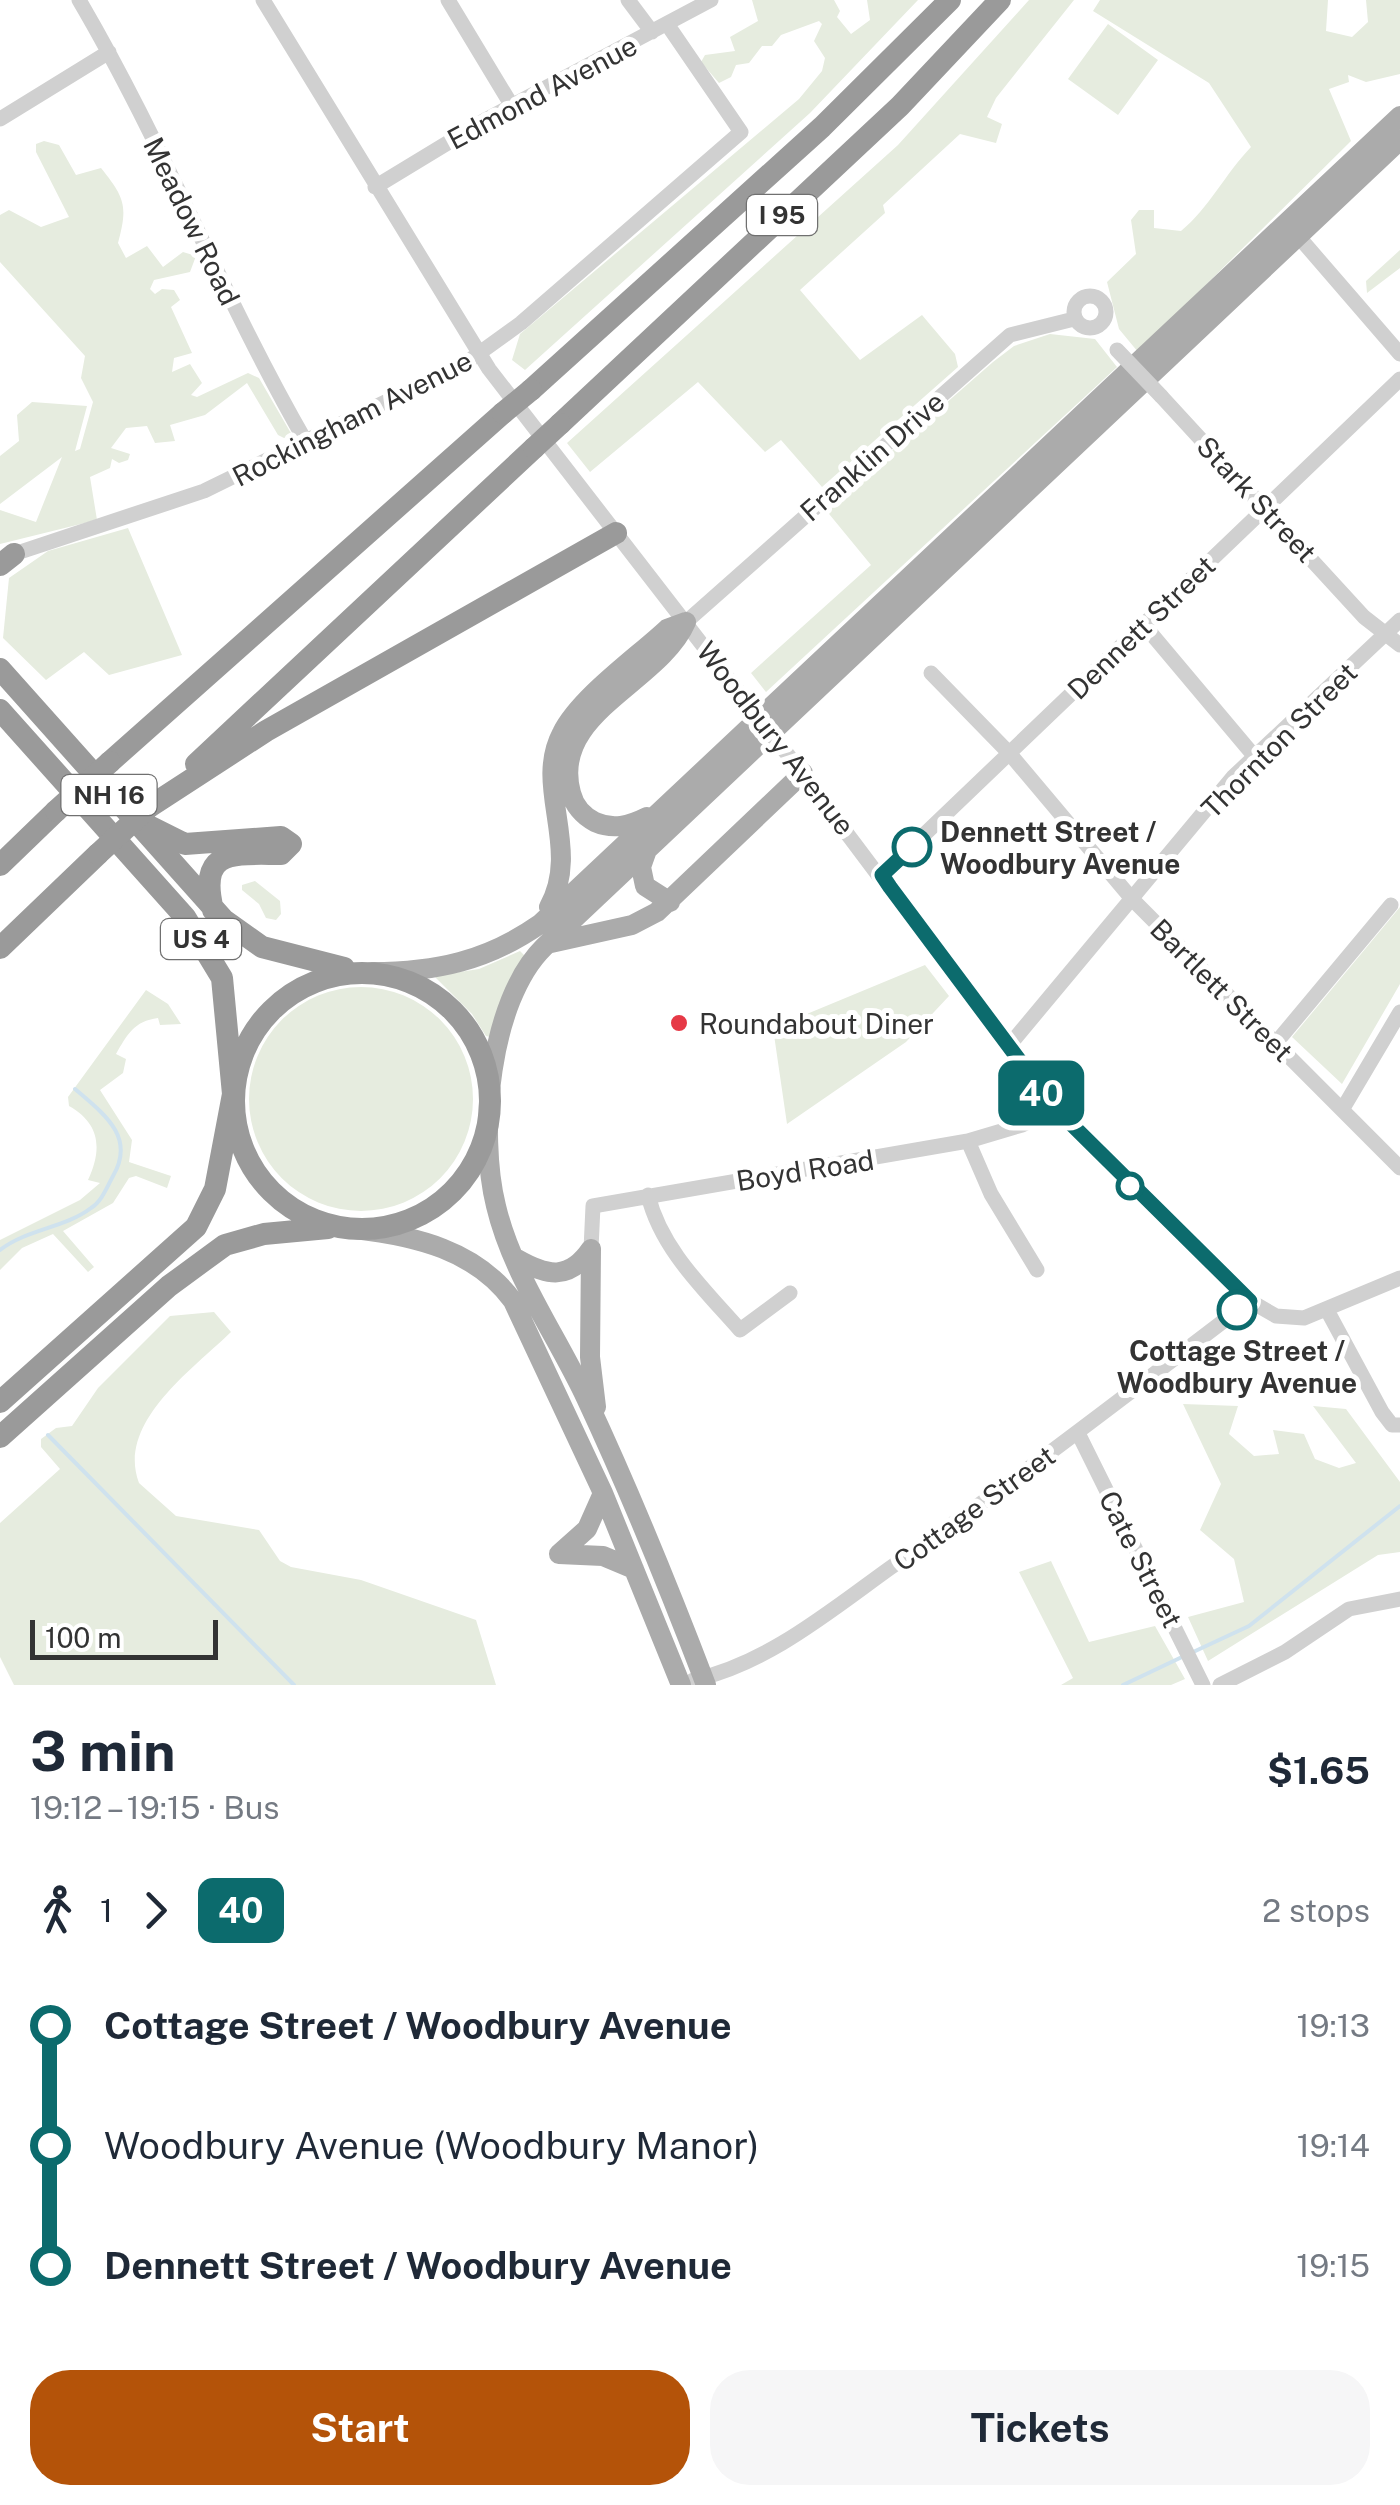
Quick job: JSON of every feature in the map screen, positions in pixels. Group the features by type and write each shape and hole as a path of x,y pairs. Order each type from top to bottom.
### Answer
{"highway":[{"name":"I 95","path":"0,864 822,127 950,0"},
{"name":"I 95","path":"0,948 900,106 1000,0"},
{"path":"149,806 266,731 616,534"},
{"name":"NH 16","path":"1,670 214,912 262,947 313,962 372,972"},
{"name":"US 4","path":"0,710 202,940 226,990 233,1094"},
{"path":"115,802 174,842 281,836 291,844 280,854 238,854 214,864 208,881 214,912"},
{"path":"0,1402 196,1227 215,1189 244,1049 281,1002 328,976 372,972 420,987 466,1028 486,1071 489,1118 474,1162 444,1200 403,1223 286,1230 225,1245 169,1286 0,1437"},
{"path":"233,1094 238,1136 258,1177 294,1210 347,1228"}],"main road":[{"path":"372,972 465,963 506,948 540,924 1400,116"},
{"path":"705,1682 602,1436 515,1258 494,1201 489,1118 511,996 526,966 544,946 1400,140"},
{"path":"670,803 634,824 597,823 572,800 568,770 579,732 677,642 686,622"},
{"path":"540,924 560,888 562,873 552,762 562,731 667,629 686,622"},
{"path":"544,946 578,934 632,926 670,902 803,773"},
{"path":"647,848 642,867 645,886 659,899 670,902"},
{"path":"347,1228 449,1250 500,1284 522,1316 603,1493 679,1684"},
{"path":"515,1258 538,1272 562,1274 583,1261 591,1249"},
{"path":"591,1249 590,1357 602,1436"},
{"path":"603,1493 587,1529 559,1554 603,1556 634,1570"}],"street":[{"name":"Meadow Road","path":"79,0 109,52 226,294 306,442"},
{"name":"Woodbury Avenue","path":"264,0 480,355 882,875 1055,1108 1250,1301 1290,1319 1327,1310 1400,1278"},
{"path":"448,0 512,106"},
{"path":"628,0 659,28"},
{"name":"Edmond Avenue","path":"375,187 512,106 711,0"},
{"name":"Rockingham Avenue","path":"4,559 204,491 480,355 741,132 659,28"},
{"path":"0,119 109,52"},
{"path":"1298,236 1400,354"},
{"path":"1092,296 1106,309 1099,326 1083,327 1074,319 1076,302 1092,296"},
{"name":"Franklin Drive","path":"686,622 1010,336 1074,319"},
{"name":"Stark Street","path":"1099,326 1384,636 1400,645"},
{"name":"Dennett Street","path":"882,875 1400,379"},
{"name":"Thornton Street","path":"1007,1048 1217,796 1400,620"},
{"path":"1144,625 1255,757"},
{"name":"Bartlett Street","path":"931,673 1010,754 1132,899 1400,1168"},
{"path":"1275,1044 1391,905"},
{"path":"1342,1110 1400,1012"},
{"name":"Boyd Road","path":"591,1249 593,1206 968,1141 1022,1125 1055,1108"},
{"path":"968,1141 990,1194 1037,1270"},
{"path":"648,1195 656,1222 672,1250 740,1330 790,1293"},
{"name":"Cottage Street","path":"679,1684 705,1682 808,1626 1078,1433 1250,1301"},
{"path":"1327,1310 1382,1412 1392,1424 1400,1425"},
{"name":"Cate Street","path":"1078,1433 1200,1679"},
{"path":"1220,1685 1285,1652 1349,1610 1400,1598"}],"shaded area":[{"path":"752,0 834,0 840,11 837,17 851,34 870,20 867,0 918,0 810,113 525,370 512,360 520,334 799,99 822,71 825,58 814,41 822,24 819,21 781,35 772,46 762,46 749,63 736,65 731,77 719,83 701,62 705,55 735,51 730,37 758,21"},
{"path":"1029,0 1074,0 996,98 987,117 1002,124 996,143 960,134 883,205 885,213 800,290 860,360 922,315 955,354 958,367 822,487 781,440 765,452 698,382 590,472 567,443 898,145"},
{"path":"1100,0 1328,0 1326,31 1352,37 1368,22 1366,0 1400,0 1400,74 1366,82 1348,75 1349,82 1329,89 1351,141 1138,352 1119,329 1107,282 1136,254 1131,220 1139,210 1154,210 1154,228 1181,231 1251,147 1209,83 1093,11"},
{"path":"1108,24 1158,60 1118,115 1068,79"},
{"path":"44,141 59,145 76,175 101,168 109,178 122,203 118,243 126,258 147,246 163,267 183,252 196,256 190,272 154,280 150,289 155,294 162,289 174,290 180,300 171,307 192,353 174,358 172,372 190,364 202,383 191,395 197,397 248,373 259,378 292,435 278,435 247,383 205,415 170,425 175,441 155,443 147,426 126,428 111,448 130,454 128,460 119,463 112,459 110,468 90,477 97,520 0,544 0,510 36,522 62,457 0,504 0,456 19,441 17,415 32,402 87,406 75,451 80,449 93,402 81,378 85,356 0,262 0,215 9,210 41,227 69,217 36,152 36,144"},
{"path":"1400,250 1400,268 1367,293 1366,281"},
{"path":"1050,334 1095,339 1117,367 766,692 751,673 871,565 825,509 993,362 1014,346"},
{"path":"128,528 182,655 109,675 84,652 46,680 3,638 9,578 48,551"},
{"path":"255,881 280,901 281,914 276,920 266,918 259,904 242,890 242,885"},
{"path":"1400,907 1400,984 1342,1084 1292,1037"},
{"path":"520,951 525,956 490,1037 486,1036 472,1014 434,976 479,969"},
{"path":"925,965 949,996 906,1042 787,1124 773,1028"},
{"path":"361,987 404,995 440,1020 465,1056 473,1099 465,1142 440,1178 404,1203 361,1211 318,1203 282,1178 257,1142 249,1099 257,1056 282,1020 318,995"},
{"path":"146,990 168,1004 181,1024 160,1025 158,1018 137,1026 116,1054 126,1059 123,1073 100,1090 132,1140 129,1162 171,1176 167,1188 136,1176 129,1178 113,1203 63,1231 94,1267 88,1272 53,1234 22,1248 0,1270 0,1240 80,1200 100,1183 88,1180 97,1148 93,1129 69,1106 68,1097"},
{"path":"214,1312 231,1332 179,1380 148,1419 138,1439 135,1461 139,1483 176,1516 259,1530 280,1561 291,1567 361,1580 476,1620 496,1685 14,1685 0,1657 0,1523 60,1469 41,1447 41,1439 56,1428 72,1426 98,1388 170,1316"},
{"path":"1183,1404 1238,1406 1229,1434 1254,1456 1279,1454 1273,1430 1304,1434 1315,1459 1339,1468 1356,1463 1313,1406 1346,1409 1400,1482 1400,1552 1378,1555 1208,1661 1188,1617 1244,1602 1234,1559 1200,1530 1221,1484"},
{"path":"1051,1561 1089,1642 1155,1626 1185,1679 1171,1685 1061,1685 1073,1678 1019,1572"}],"waterway":[{"path":"0,1250 22,1237 81,1215 101,1198 113,1176 119,1162 119,1138 106,1117 75,1089"},
{"path":"48,1435 294,1685"},
{"path":"1191,1653 1249,1626 1400,1506"},
{"path":"1123,1685 1182,1657"}],"bus line":[{"name":"40","path":"912,847 882,875 890,887 1055,1108 1250,1301 1237,1310"}],"place":[{"name":"Dennett Street / Woodbury Avenue","path":"912,847"},
{"name":"Roundabout Diner","path":"679,1023"},
{"name":"Cottage Street / Woodbury Avenue","path":"1237,1310"}]}
